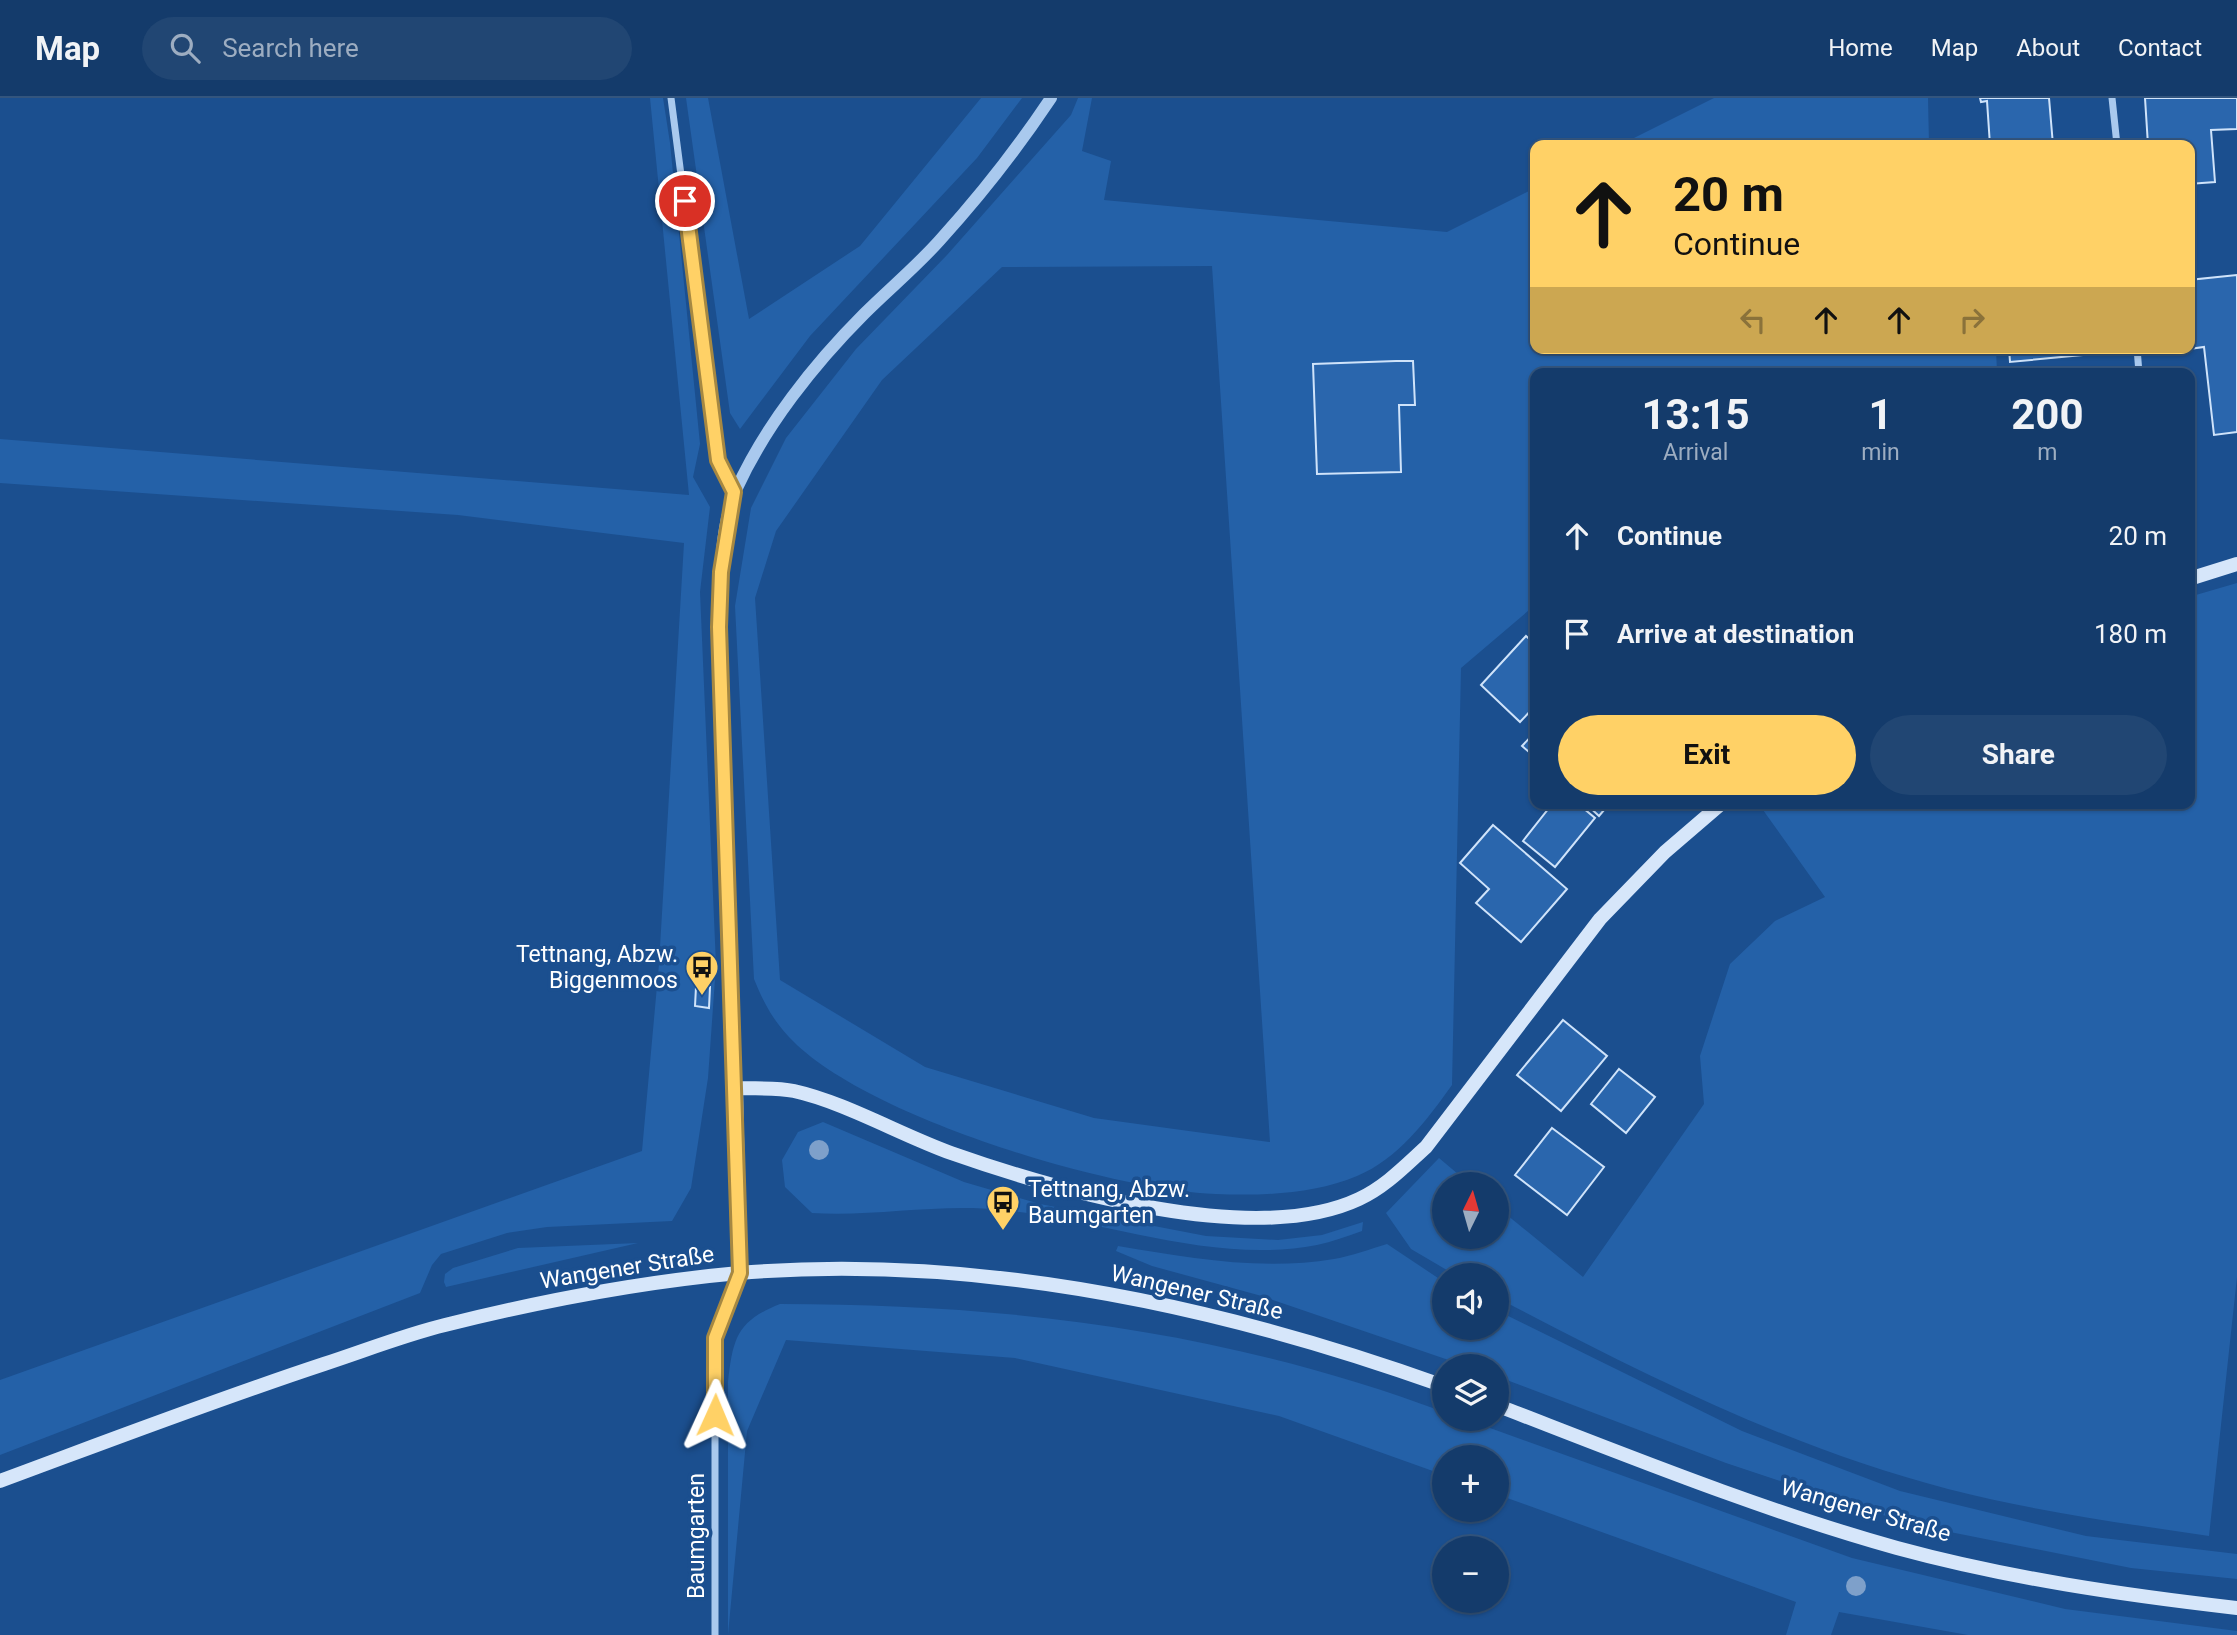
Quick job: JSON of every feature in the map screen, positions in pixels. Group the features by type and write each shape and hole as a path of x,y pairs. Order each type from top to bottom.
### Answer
{"main road":[{"path":"2195,577 2237,564"},
{"path":"740,1273 736,1088 791,1090 817,1097 952,1153 1118,1200 1182,1212 1254,1218 1309,1214 1339,1206 1374,1190 1426,1147 1600,919 1665,852 1715,809"},
{"name":"Wangener Straße","path":"0,1481 252,1388 441,1326 568,1297 740,1273 830,1269 919,1272 1045,1284 1140,1300 1269,1331 1367,1359 1432,1382"},
{"name":"Wangener Straße","path":"1509,1410 1675,1474 1898,1548 2042,1579 2237,1608"}],"street":[{"path":"671,98 718,460 734,492"},
{"path":"736,1088 719,627 721,572 734,492 772,426 809,377 862,317 938,242 1013,155 1051,98"},
{"path":"2112,98 2116,140"},
{"name":"Baumgarten","path":"715,1635 715,1338 740,1273"}],"shaded area":[{"path":"650,98 663,98 670,143 700,444 693,477 710,507 700,592 716,965 708,1078 691,1188 672,1221 547,1227 507,1233 441,1254 432,1265 420,1293 0,1455 0,1380 642,1151 659,964 684,543 458,515 0,483 0,439 689,495"},
{"path":"686,98 708,98 749,319 860,246 981,98 1022,98 977,158 810,336 740,429 730,413"},
{"path":"1078,98 1092,98 1082,151 1111,161 1104,200 1447,232 1530,190 1530,354 1996,354 1997,368 1530,368 1530,609 1461,668 1452,1085 1422,1125 1398,1149 1386,1160 1357,1176 1306,1190 1251,1195 1216,1194 1114,1179 1053,1163 990,1144 871,1094 824,1066 789,1037 768,1010 754,979 735,606 751,508 786,438 856,349 947,255 1071,115","holes":["1212,266 1270,1142 1094,1118 925,1067 780,980 755,598 776,531 882,380 1002,267"]},
{"path":"1714,98 1928,98 1929,140 1630,140"},
{"path":"2237,583 2237,1277 2209,1536 2078,1516 1980,1497 1889,1472 1774,1430 1661,1380 1509,1304 1509,1263 1435,1263 1411,1249 1386,1213 1439,1158 1456,1172 1432,1172 1432,1250 1508,1250 1509,1217 1583,1277 1704,1104 1700,1056 1730,964 1775,921 1825,897 1762,809 2195,809 2195,595"},
{"path":"823,1122 964,1182 1040,1204 1206,1236 1278,1240 1322,1235 1363,1222 1362,1231 1317,1245 1278,1250 1238,1249 1159,1239 1041,1215 1002,1210 955,1208 812,1213 785,1187 782,1160 798,1132"},
{"path":"638,1243 446,1287 444,1282 445,1274 453,1268 518,1248"},
{"path":"1387,1244 1432,1274 1432,1340 1509,1340 1509,1316 1742,1431 1900,1491 2086,1536 2237,1554 2237,1579 2131,1568 1910,1524 1726,1463 1509,1381 1509,1354 1432,1354 1258,1295 1152,1266 1116,1251 1118,1246 1226,1262 1280,1264 1334,1259"},
{"path":"780,1304 951,1309 1117,1328 1199,1342 1363,1384 1432,1408 1432,1431 1498,1431 1852,1558 2065,1609 2237,1631 2237,1635 1968,1635 1839,1612 1831,1635 1786,1635 1796,1602 1509,1499 1509,1445 1432,1445 1432,1471 1279,1416 1015,1358 786,1340 747,1431 728,1635 728,1382 735,1342 746,1325 766,1310"}],"building":[{"path":"1980,98 2049,98 2053,140 1990,140 1987,101 1981,102"},
{"path":"2145,98 2237,98 2237,129 2211,130 2215,182 2195,184 2195,140 2148,140"},
{"path":"2237,275 2237,432 2214,435 2204,347 2195,348 2195,279"},
{"path":"2009,354 2082,355 2010,362"},
{"path":"1413,361 1415,405 1399,405 1401,472 1317,474 1313,364"},
{"path":"1526,636 1530,640 1530,711 1520,722 1481,685"},
{"path":"1530,737 1530,753 1522,746"},
{"path":"1548,809 1584,809 1595,818 1555,867 1523,841"},
{"path":"1591,809 1605,809 1599,816"},
{"path":"1493,825 1567,889 1521,942 1476,903 1489,889 1460,863"},
{"path":"696,987 710,987 709,1008 695,1006"},
{"path":"1563,1020 1607,1056 1561,1111 1517,1075"},
{"path":"1619,1069 1655,1097 1626,1133 1591,1104"},
{"path":"1552,1128 1604,1167 1567,1215 1515,1175"}],"place":[{"name":"Tettnang, Abzw. Biggenmoos","path":"702,997"},
{"name":"Tettnang, Abzw. Baumgarten","path":"1003,1232"}],"route":[{"path":"685,201 718,460 734,492 721,572 719,627 740,1273 715,1338 715,1415"}]}
